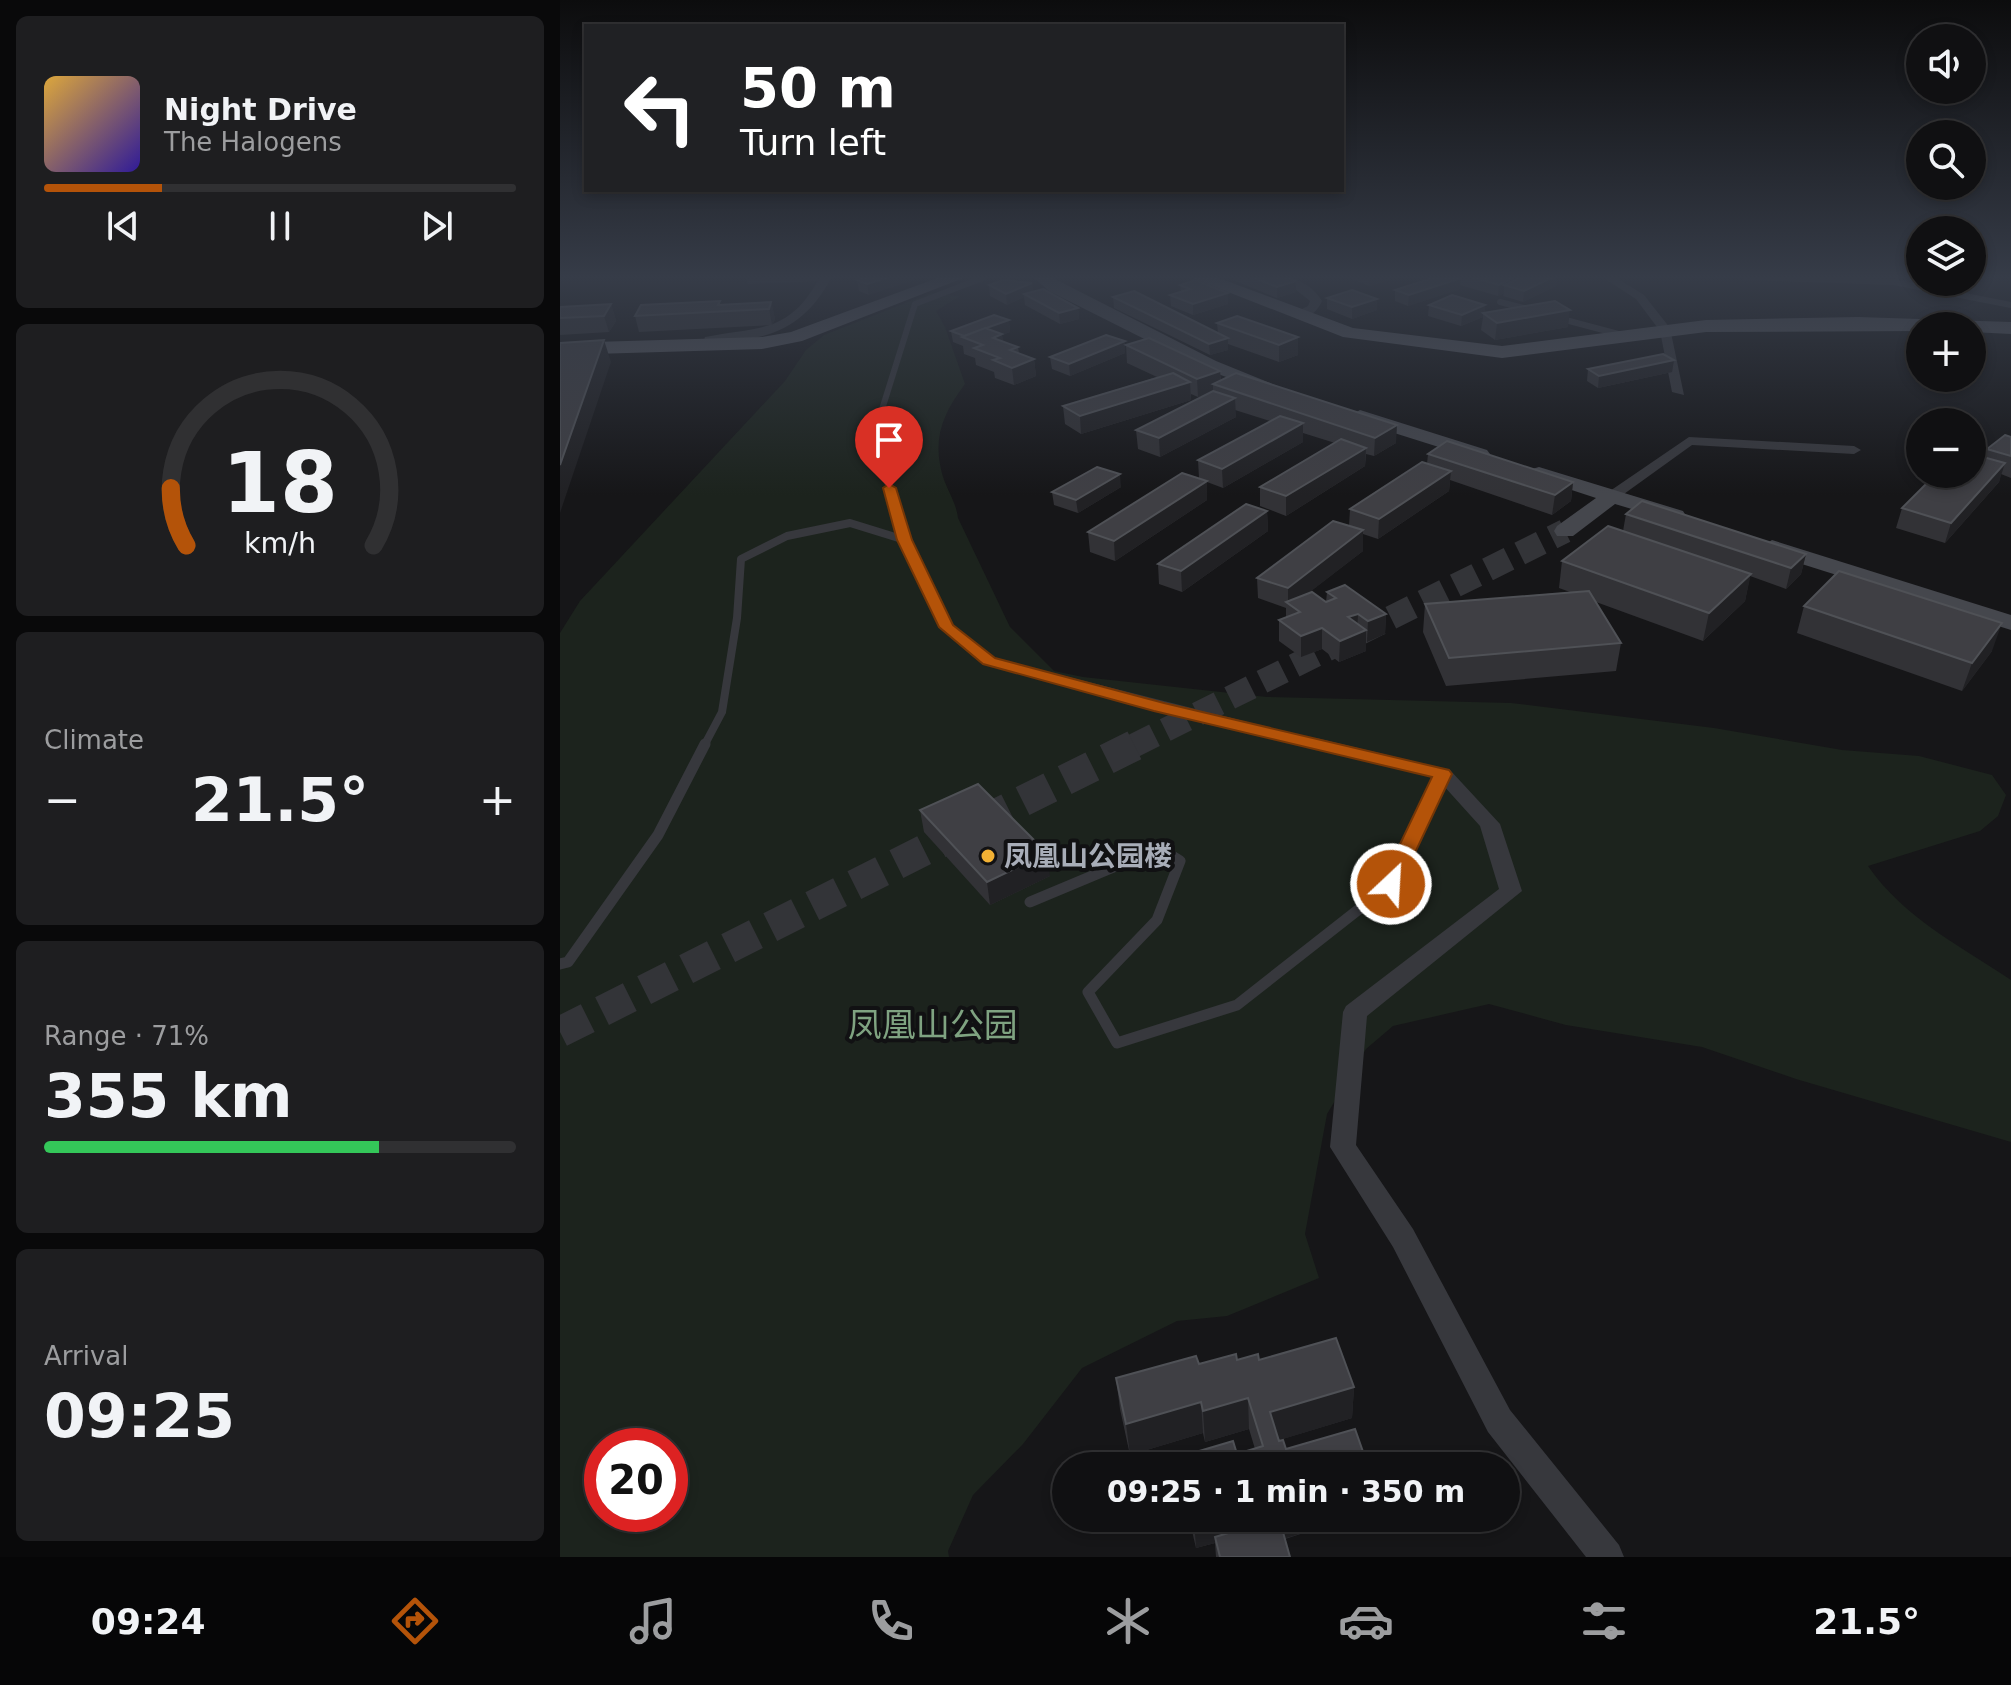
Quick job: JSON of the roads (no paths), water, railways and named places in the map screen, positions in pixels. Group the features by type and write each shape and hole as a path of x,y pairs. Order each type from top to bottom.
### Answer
{"main road":[{"path":"1483,350 1519,350"}],"street":[{"path":"1179,350 1210,365 1289,393"},
{"path":"1670,350 1679,392"},
{"path":"1333,407 1495,458"},
{"path":"1565,531 1689,441 1854,450"},
{"path":"1524,468 1695,522"},
{"path":"1754,541 2011,623"},
{"path":"1443,774 1490,824 1511,891 1355,1012 1343,1147 1403,1238 1499,1421 1607,1557"}],"lane":[{"path":"899,350 874,435 905,540 947,627 989,661 1160,707 1443,774 1391,884 1237,1005 1117,1043 1088,992 1157,920 1180,861 1159,848 1030,902"},
{"path":"560,964 568,962 658,835 722,712 737,618 741,559 787,536 850,523 905,540"}],"tunnel":[{"path":"1133,746 1565,531"},
{"path":"560,1032 1137,744"}],"place":[{"name":"凤凰山公园楼","path":"988,856"}],"park label":[{"name":"凤凰山公园","path":"933,1025"}]}
